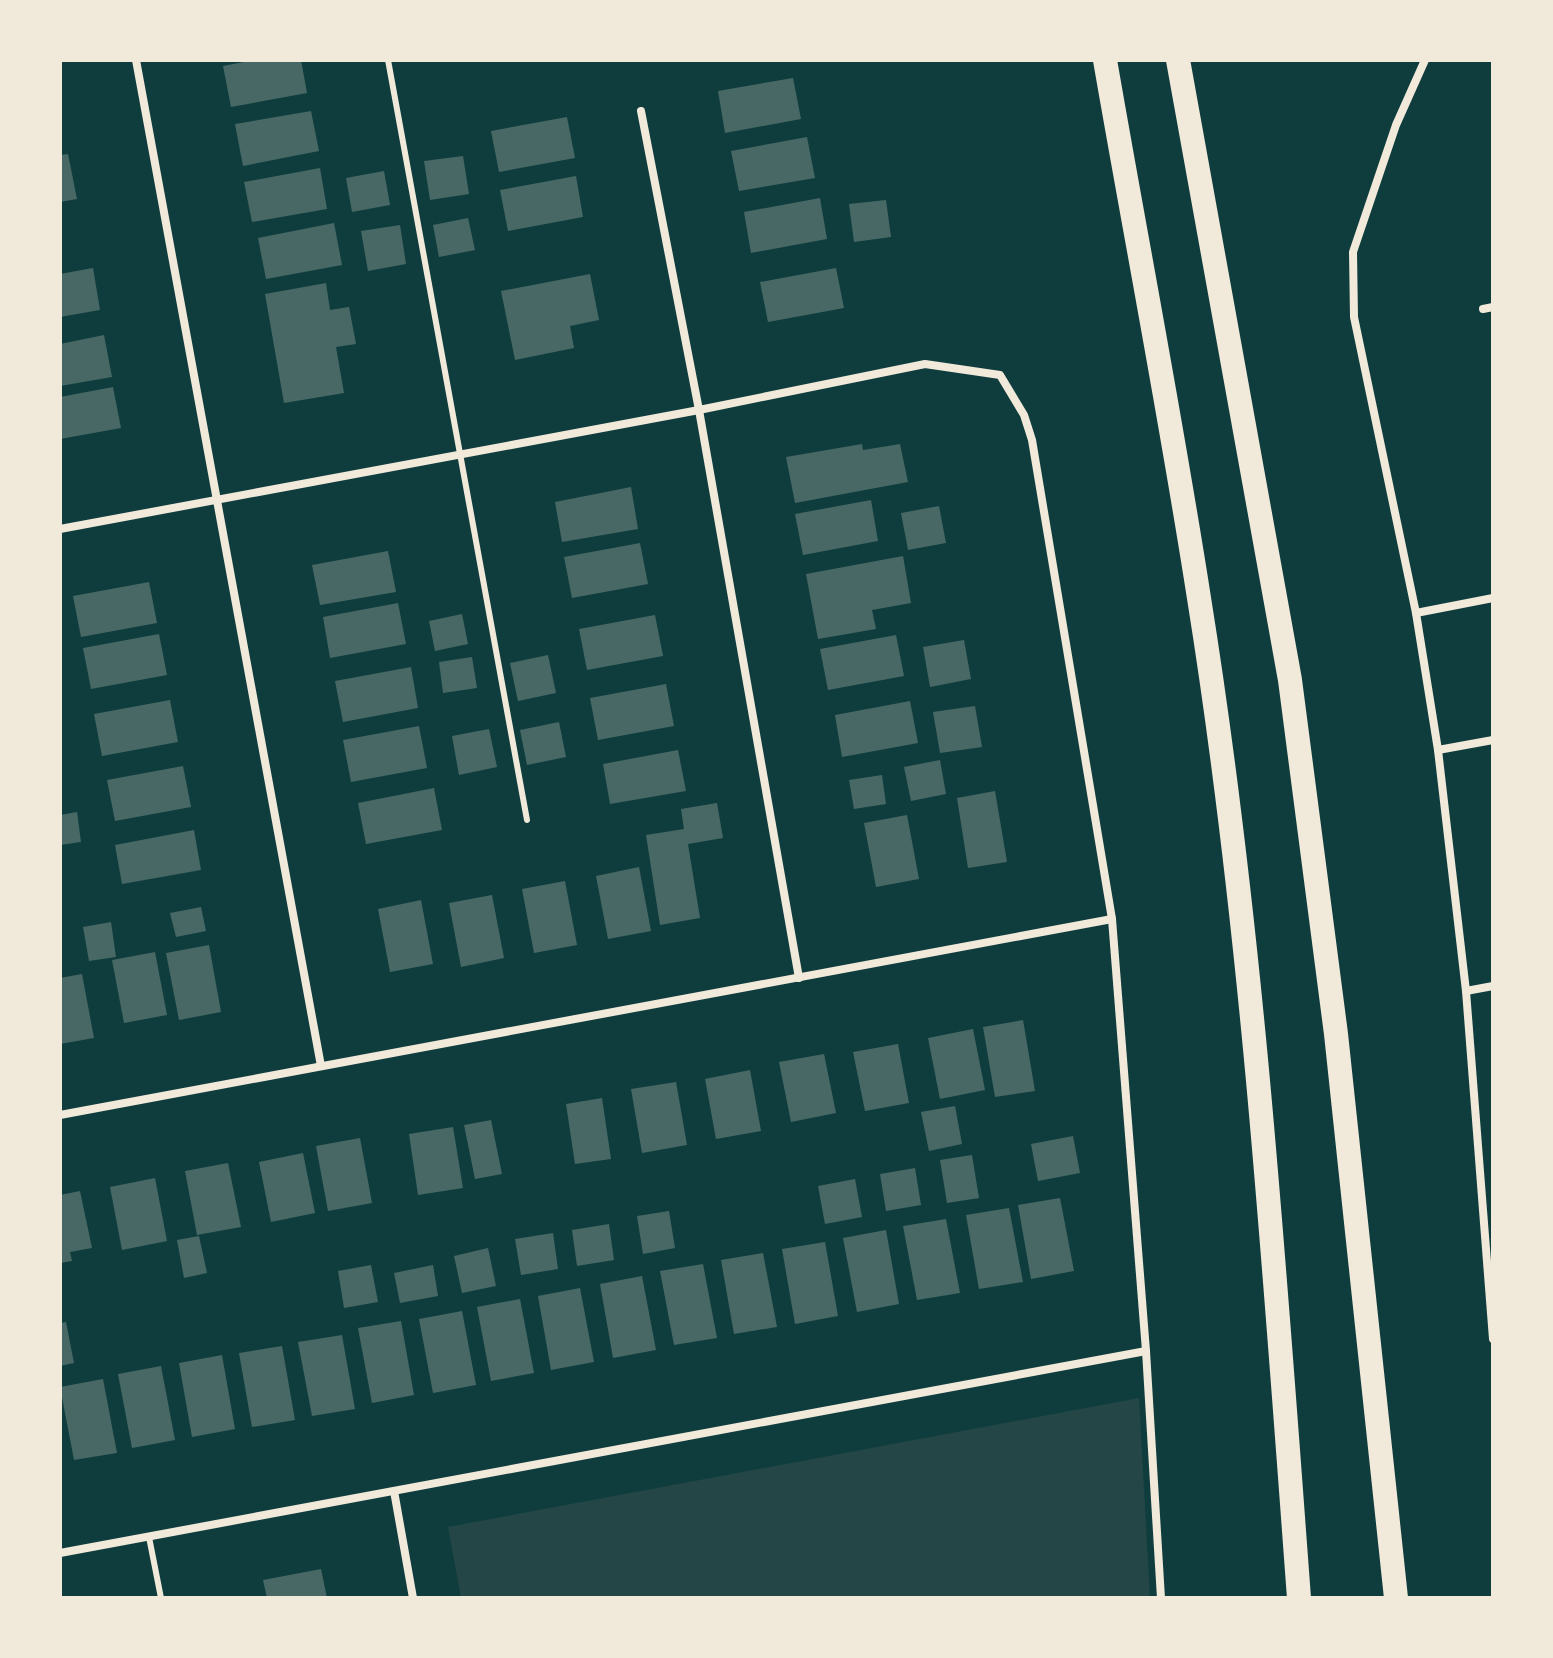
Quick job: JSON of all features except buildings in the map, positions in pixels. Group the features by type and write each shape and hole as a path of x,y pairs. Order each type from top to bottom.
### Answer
{"highway":[{"path":"1105,60 1200,600 1236,884 1268,1184 1299,1598"},
{"path":"1178,60 1290,680 1338,1049 1396,1598"}],"street":[{"path":"136,60 321,1066"},
{"path":"1425,60 1396,125 1353,252 1354,317 1416,613 1438,750 1466,991 1490,1259 1493,1339"},
{"path":"641,111 699,410 799,978"},
{"path":"60,529 699,410 925,364 1000,375 1024,415 1032,440 1112,919 1146,1351 1161,1598"},
{"path":"1416,613 1493,598"},
{"path":"1438,750 1493,740"},
{"path":"60,1115 1112,919"},
{"path":"1466,991 1493,986"},
{"path":"60,1553 1146,1351"},
{"path":"394,1491 413,1598"}],"lane":[{"path":"388,60 527,820"},
{"path":"149,1537 161,1598"}],"shaded area":[{"path":"1139,1398 1150,1598 461,1598 448,1527"}]}
